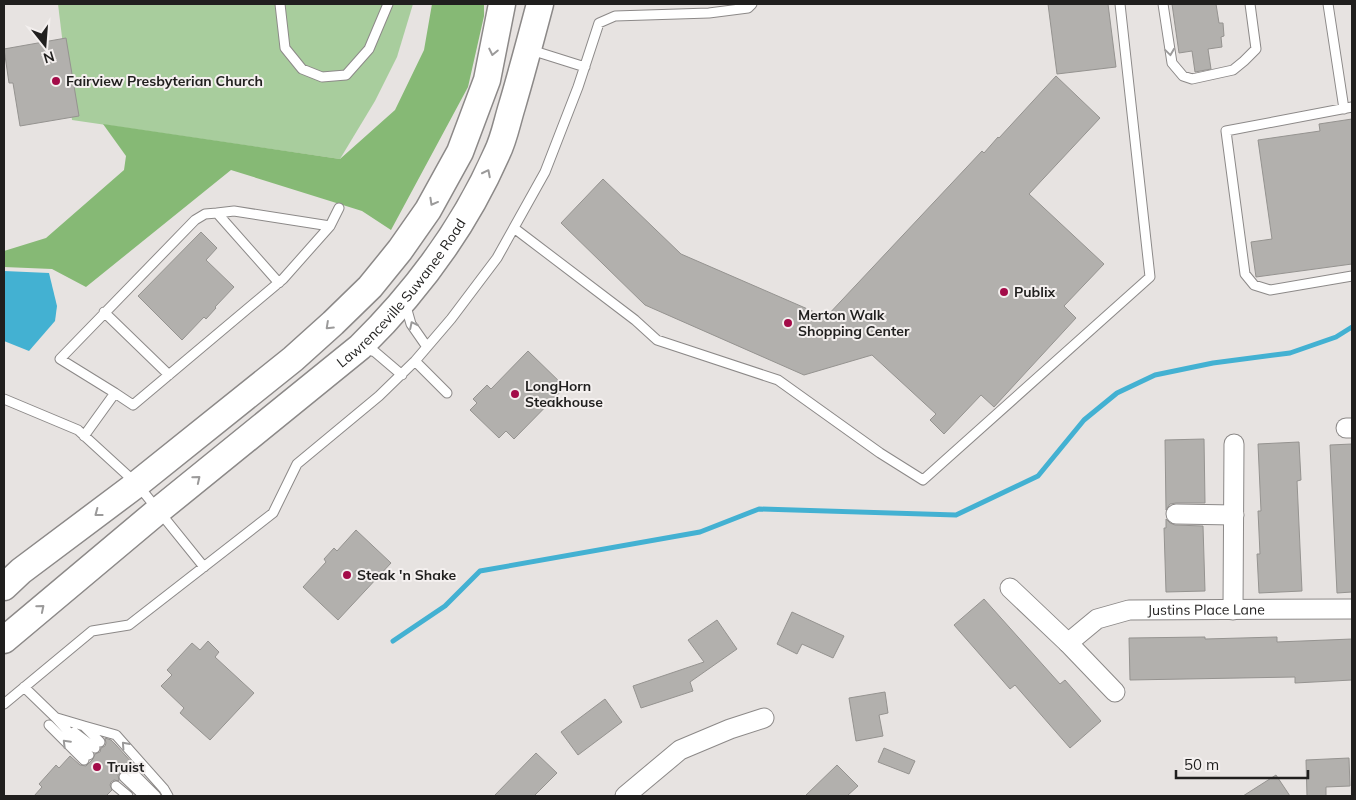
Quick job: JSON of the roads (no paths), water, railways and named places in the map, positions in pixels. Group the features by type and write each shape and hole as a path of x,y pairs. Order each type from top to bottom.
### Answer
{"main road":[{"name":"Lawrenceville Suwanee Road","path":"4,587 21,571 137,484 293,359 370,287 400,250 428,210 460,152 487,80 502,4"},
{"name":"Lawrenceville Suwanee Road","path":"4,640 159,510 360,347 385,323 420,281 452,234 498,152 540,4"}],"street":[{"path":"1233,610 1234,444"},
{"path":"1176,514 1234,514"},
{"path":"1010,588 1068,643 1115,692"},
{"name":"Justins Place Lane","path":"1068,643 1096,619 1130,610 1352,609"},
{"path":"625,796 680,750 730,729 764,718"}],"lane":[{"path":"280,4 285,48 302,70 322,77 346,75 369,50 388,4"},
{"path":"4,704 92,631 129,625 273,513 297,464 402,375 415,361 451,319 497,258 545,172 585,67 599,24 616,16 709,12 748,8 752,4"},
{"path":"514,228 634,320 657,340 778,380 880,453 923,480 1150,277 1120,4"},
{"path":"1163,4 1172,63 1183,76 1192,79 1233,70 1256,49 1250,4"},
{"path":"1328,4 1348,108 1226,131 1245,274 1254,285 1270,290 1352,276"},
{"path":"528,49 585,67"},
{"path":"330,226 234,211 205,214 195,220 60,359 134,405 279,283 330,226 339,208"},
{"path":"217,213 279,283"},
{"path":"404,300 411,324 426,347"},
{"path":"104,312 169,375"},
{"path":"360,347 375,352 402,375"},
{"path":"415,361 447,393"},
{"path":"84,436 114,393"},
{"path":"4,399 78,430 137,484 204,567"},
{"path":"24,687 92,751"},
{"path":"56,718 116,735 164,788 168,796"},
{"path":"49,725 92,751"},
{"path":"84,726 92,751"},
{"path":"122,778 128,796"},
{"path":"122,778 138,796"},
{"path":"122,778 144,796"},
{"path":"122,778 156,796"}],"water":[{"path":"4,271 49,273 57,306 55,321 29,351 4,341"}],"waterway":[{"path":"393,641 445,606 480,571 700,532 759,509 956,515 1038,476 1084,420 1117,393 1155,375 1213,363 1290,353 1336,337 1352,327"}],"place":[{"name":"Fairview Presbyterian Church","path":"56,81"},
{"name":"Publix","path":"1004,292"},
{"name":"Merton Walk Shopping Center","path":"788,323"},
{"name":"LongHorn Steakhouse","path":"515,394"},
{"name":"Steak 'n Shake","path":"347,575"},
{"name":"Truist","path":"97,767"}]}
